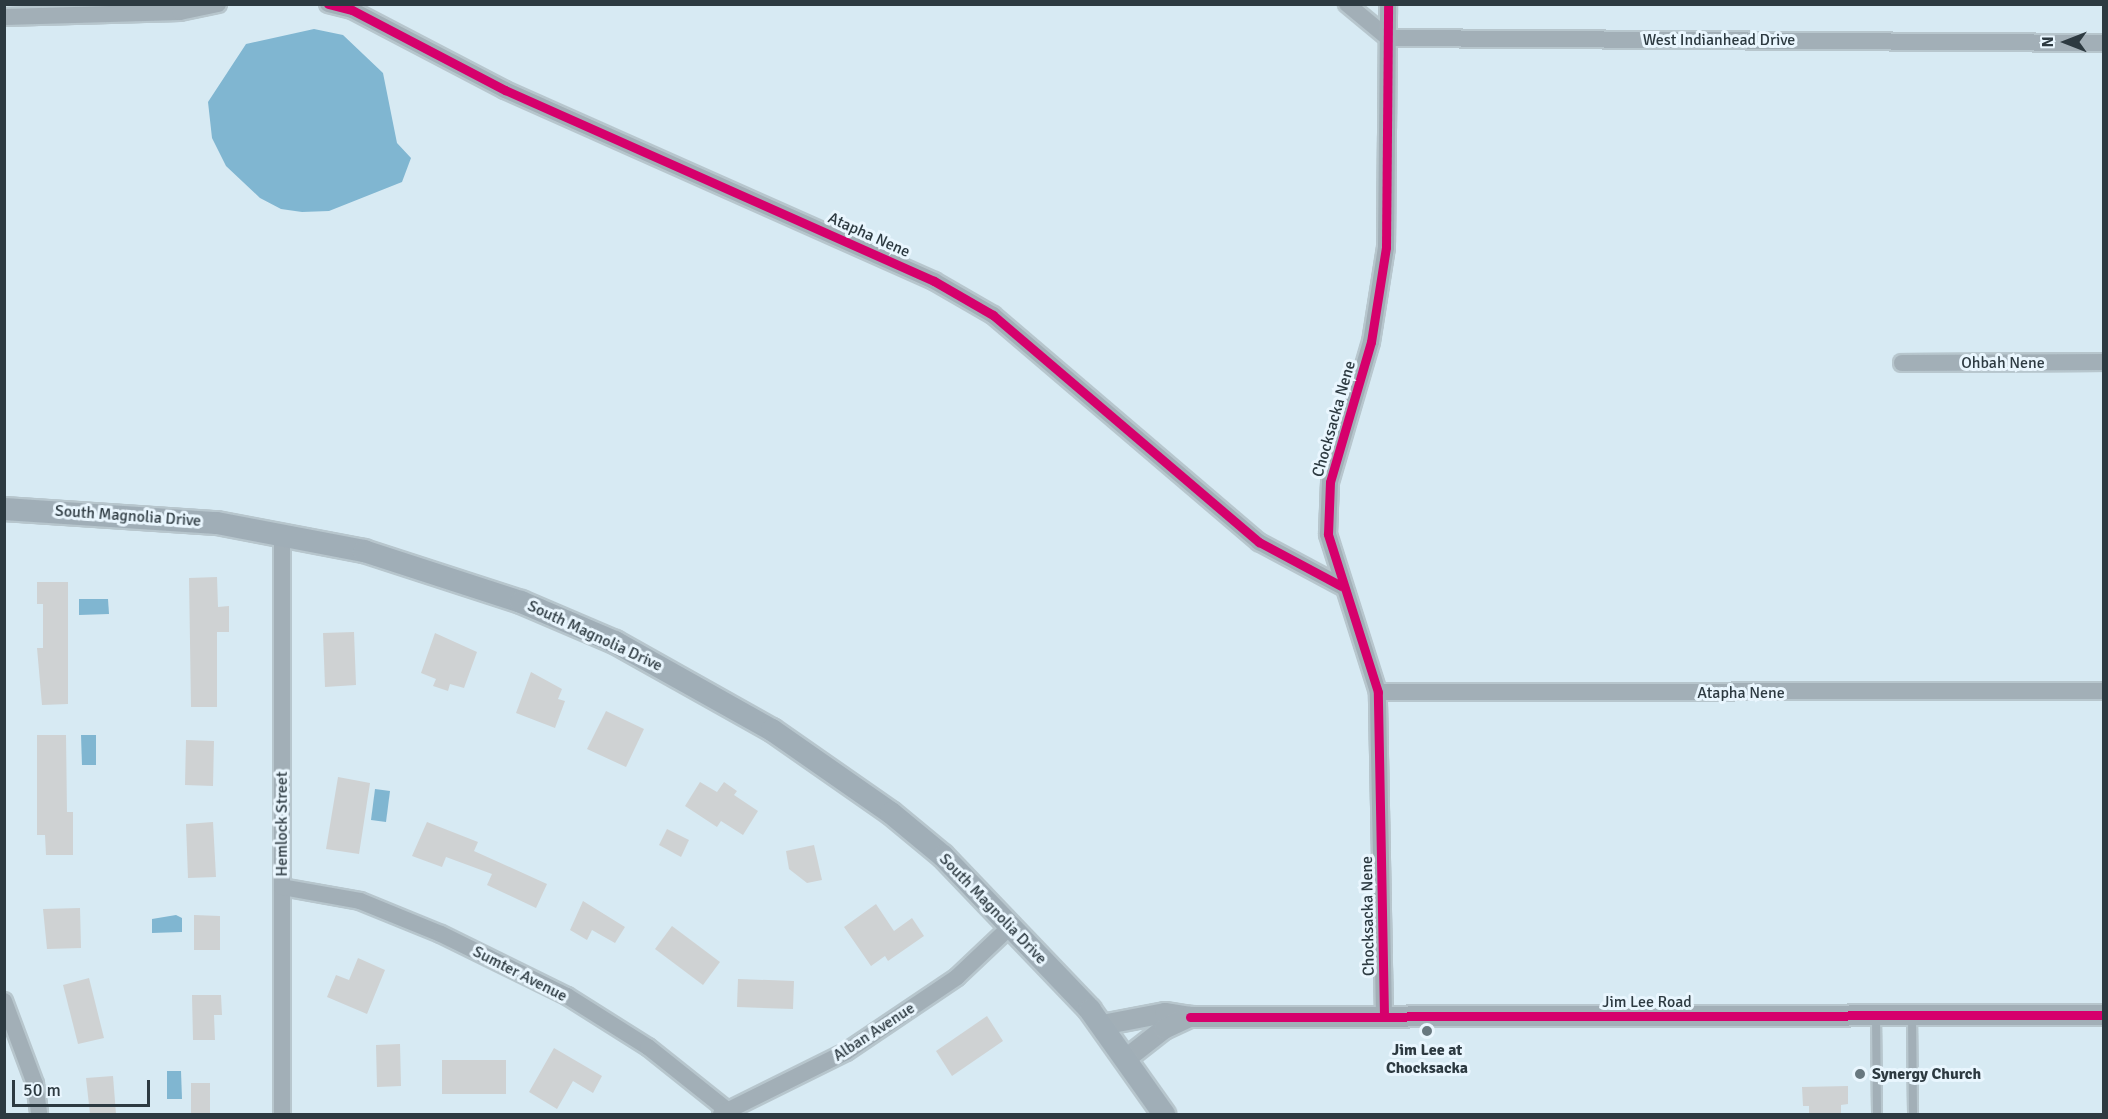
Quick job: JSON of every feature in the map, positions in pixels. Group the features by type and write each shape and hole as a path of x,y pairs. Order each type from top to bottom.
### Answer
{"main road":[{"name":"South Magnolia Drive","path":"4,509 155,516 282,533 364,551 521,602 676,674 772,730 891,813 1012,925 1102,1025 1164,1114"}],"street":[{"path":"4,17 180,12 218,4"},
{"name":"Atapha Nene","path":"328,4 352,10 505,90 934,281 1002,322 1259,542 1341,586"},
{"path":"1347,4 1388,38"},
{"name":"Chocksacka Nene","path":"1384,1016 1378,692 1367,651 1341,586 1328,534 1330,482 1380,296 1390,164 1388,4"},
{"name":"West Indianhead Drive","path":"1388,38 2103,43"},
{"name":"Ohbah Nene","path":"1902,363 2103,362"},
{"name":"Hemlock Street","path":"282,533 282,1114"},
{"name":"Atapha Nene","path":"1378,692 2103,691"},
{"name":"Sumter Avenue","path":"282,887 360,901 441,934 567,996 648,1047 727,1114"},
{"name":"Alban Avenue","path":"727,1114 846,1052 957,977 1012,925"},
{"path":"4,1001 35,1084 39,1114"},
{"name":"Jim Lee Road","path":"1102,1025 1165,1013 1190,1017 2103,1015"},
{"name":"Jim Lee Road","path":"1127,1058 1164,1029 1190,1017"}],"lane":[{"path":"1876,1016 1876,1114"},
{"path":"1912,1016 1913,1114"}],"water":[{"path":"314,29 343,35 383,73 397,143 411,158 402,182 329,211 302,212 281,209 260,198 226,166 212,138 208,102 246,44"},
{"path":"79,599 108,599 109,614 79,615"},
{"path":"81,735 96,735 96,765 82,765"},
{"path":"375,789 390,791 386,822 371,820"},
{"path":"176,915 182,918 182,932 152,933 152,919"},
{"path":"167,1071 181,1071 182,1099 167,1099"}],"building":[{"path":"217,577 218,607 229,606 229,632 217,632 217,707 191,707 189,578"},
{"path":"37,582 68,582 68,704 42,705 37,648 43,648 43,604 37,604"},
{"path":"354,632 356,685 325,687 323,633"},
{"path":"435,633 477,652 464,688 450,684 448,691 433,686 436,679 421,673"},
{"path":"531,672 562,689 558,699 565,701 555,728 516,713"},
{"path":"606,711 644,729 626,767 587,749"},
{"path":"37,735 66,735 67,812 73,812 73,855 46,855 45,835 37,835"},
{"path":"186,740 214,741 213,786 185,785"},
{"path":"338,777 370,783 359,854 326,849"},
{"path":"700,782 717,792 724,782 737,791 734,795 758,811 743,835 721,821 717,827 685,806"},
{"path":"213,822 216,877 188,878 186,824"},
{"path":"427,822 478,842 474,851 547,884 536,908 487,885 492,874 446,857 442,867 412,856"},
{"path":"667,829 689,840 681,857 659,845"},
{"path":"814,845 822,880 807,883 789,869 786,851"},
{"path":"583,901 625,927 615,943 592,930 587,940 570,930"},
{"path":"876,904 894,931 912,918 924,936 888,961 885,956 871,966 844,927"},
{"path":"80,908 81,948 47,949 43,909"},
{"path":"194,915 220,916 220,950 194,950"},
{"path":"672,926 720,962 703,985 655,949"},
{"path":"358,958 385,970 367,1014 327,997 336,975 349,980"},
{"path":"89,978 104,1038 78,1044 63,985"},
{"path":"738,979 794,981 793,1009 737,1007"},
{"path":"192,995 221,995 222,1015 214,1015 215,1040 193,1040"},
{"path":"987,1016 1003,1041 952,1076 936,1051"},
{"path":"400,1044 401,1086 377,1087 376,1045"},
{"path":"554,1048 602,1076 593,1093 573,1081 557,1109 529,1092"},
{"path":"442,1060 506,1060 506,1094 442,1094"},
{"path":"113,1076 116,1114 90,1114 86,1078"},
{"path":"191,1083 210,1083 210,1114 191,1114"},
{"path":"1848,1086 1848,1104 1841,1105 1841,1114 1809,1114 1809,1106 1803,1106 1802,1087"}],"cycle path":[{"path":"328,4 352,10 505,90 934,281 993,315 1259,542 1341,586"},
{"path":"1384,1015 1378,692 1328,534 1330,482 1371,342 1386,247 1388,4"},
{"path":"1190,1017 2104,1015"}],"place":[{"name":"Jim Lee at Chocksacka","path":"1427,1031"},
{"name":"Synergy Church","path":"1860,1074"}]}
